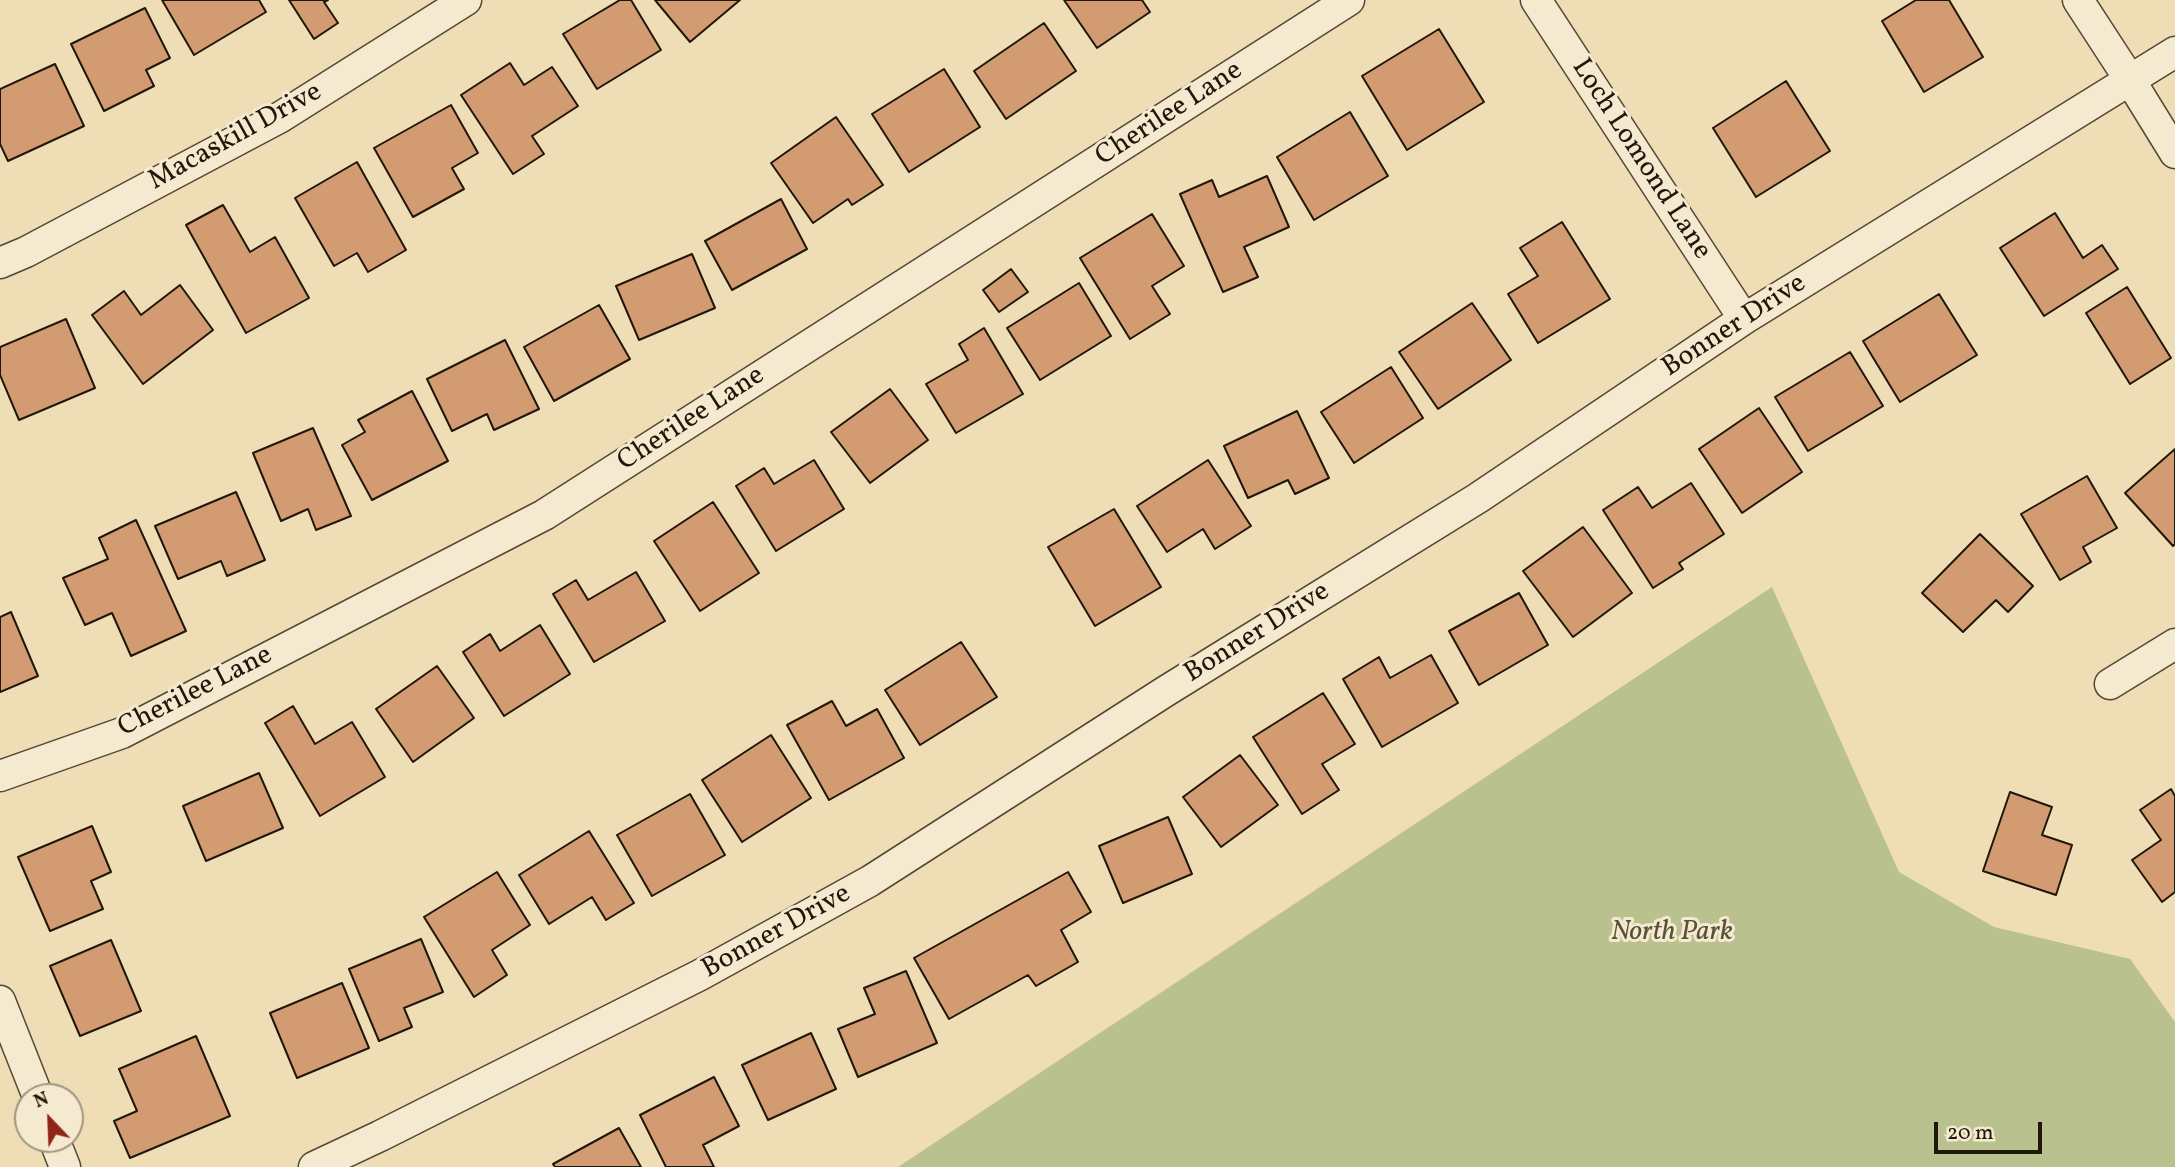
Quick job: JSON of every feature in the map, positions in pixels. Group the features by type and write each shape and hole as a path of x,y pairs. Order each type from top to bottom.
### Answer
{"street":[{"name":"Macaskill Drive","path":"0,263 26,252 279,118 466,0"},
{"name":"Cherilee Lane","path":"0,776 122,733 544,515 1349,0"},
{"name":"Loch Lomond Lane","path":"1536,0 1744,319"},
{"path":"2078,0 2175,153"},
{"name":"Bonner Drive","path":"314,1167 700,975 870,881 1166,691 1478,498 1744,319 2175,52"},
{"path":"2110,684 2175,643"},
{"path":"0,1001 32,1083"}],"green space":[{"name":"North Park","path":"1772,587 1899,872 1994,927 2130,959 2175,1022 2175,1167 898,1167"}],"building":[{"path":"162,0 259,0 266,12 194,55"},
{"path":"289,0 328,0 324,2 338,23 314,39"},
{"path":"620,0 631,0 661,50 597,89 563,34"},
{"path":"655,0 740,0 690,42"},
{"path":"1064,0 1142,0 1150,12 1097,48"},
{"path":"1916,0 1949,0 1983,57 1924,92 1882,21"},
{"path":"145,8 170,58 146,70 154,86 104,111 71,44"},
{"path":"1044,23 1076,71 1006,119 974,71"},
{"path":"1439,29 1484,102 1407,150 1362,76"},
{"path":"510,63 524,85 552,67 578,106 532,136 544,154 513,174 461,95"},
{"path":"55,64 84,126 8,161 0,144 0,89"},
{"path":"944,69 980,127 909,172 872,114"},
{"path":"1786,81 1830,151 1756,197 1713,128"},
{"path":"451,105 478,153 452,168 464,189 413,217 374,148"},
{"path":"1350,112 1388,176 1314,220 1277,157"},
{"path":"836,117 883,185 852,205 848,199 813,223 771,163"},
{"path":"357,162 406,250 368,272 357,253 334,266 295,198"},
{"path":"1267,176 1289,227 1244,247 1258,277 1223,292 1180,194 1212,180 1219,197"},
{"path":"781,199 807,249 732,290 705,241"},
{"path":"223,205 250,252 275,237 309,298 246,333 186,225"},
{"path":"2055,213 2083,258 2102,245 2118,269 2044,316 2000,248"},
{"path":"1152,214 1184,266 1152,286 1170,314 1130,339 1080,258"},
{"path":"1562,222 1610,299 1538,343 1508,294 1538,276 1520,248"},
{"path":"692,254 715,308 639,340 616,286"},
{"path":"1011,269 1028,292 999,312 983,290"},
{"path":"1079,283 1111,336 1040,380 1007,328"},
{"path":"180,285 213,330 143,384 92,315 124,291 141,315"},
{"path":"2127,287 2171,358 2130,384 2086,313"},
{"path":"1939,294 1977,355 1900,402 1863,341"},
{"path":"1472,303 1511,360 1438,409 1399,352"},
{"path":"599,305 630,359 554,401 524,347"},
{"path":"66,319 95,388 19,420 0,375 0,347"},
{"path":"984,328 1023,394 956,433 926,384 968,360 959,344"},
{"path":"505,340 539,409 494,430 487,414 452,431 427,379"},
{"path":"1850,352 1883,406 1808,451 1775,397"},
{"path":"1391,367 1423,418 1354,463 1321,412"},
{"path":"890,389 928,440 870,483 831,432"},
{"path":"412,391 448,461 372,500 342,445 365,432 358,420"},
{"path":"1759,408 1802,472 1742,513 1699,449"},
{"path":"1297,411 1329,478 1295,494 1288,480 1248,498 1224,446"},
{"path":"313,428 351,516 316,530 308,509 281,521 253,453"},
{"path":"2175,449 2175,544 2173,546 2125,493"},
{"path":"814,460 844,509 776,551 736,486 764,468 774,484"},
{"path":"1208,460 1251,526 1215,549 1203,529 1167,552 1137,506"},
{"path":"2087,476 2117,528 2083,547 2091,562 2060,580 2021,514"},
{"path":"1691,483 1724,534 1679,563 1683,569 1653,588 1603,510 1638,487 1652,508"},
{"path":"236,492 265,560 227,576 221,561 178,579 155,526"},
{"path":"713,502 759,573 700,611 654,541"},
{"path":"1114,509 1161,587 1095,626 1048,547"},
{"path":"136,520 186,631 131,656 112,613 85,625 63,578 108,559 99,538"},
{"path":"1583,527 1632,593 1573,637 1523,571"},
{"path":"1980,534 2033,586 2008,612 1996,600 1963,632 1922,593"},
{"path":"636,572 665,621 594,662 553,594 576,580 588,600"},
{"path":"1519,593 1548,645 1479,685 1449,631"},
{"path":"11,612 38,676 0,692 0,617"},
{"path":"540,625 570,674 504,716 463,652 490,634 500,651"},
{"path":"961,642 997,697 920,745 885,690"},
{"path":"1431,655 1458,703 1382,747 1343,679 1379,657 1390,678"},
{"path":"437,666 474,718 413,762 376,709"},
{"path":"1323,693 1355,744 1322,764 1339,790 1302,814 1253,737"},
{"path":"832,701 846,726 877,709 904,758 829,800 787,725"},
{"path":"293,706 315,744 352,722 385,777 320,816 265,723"},
{"path":"771,735 811,798 742,842 702,780"},
{"path":"1240,755 1278,805 1221,847 1183,797"},
{"path":"259,773 283,828 206,861 183,806"},
{"path":"2171,789 2175,796 2175,892 2162,902 2132,860 2161,840 2140,810"},
{"path":"2010,792 2052,807 2042,835 2072,845 2056,895 1983,871"},
{"path":"690,794 725,855 652,896 617,835"},
{"path":"1168,817 1192,874 1123,903 1099,846"},
{"path":"92,826 111,872 91,881 103,909 50,931 18,857"},
{"path":"589,831 634,903 606,920 592,897 549,924 519,875"},
{"path":"497,872 530,925 492,950 507,975 474,997 424,917"},
{"path":"1068,872 1091,912 1061,930 1078,962 1036,986 1028,975 949,1019 914,958"},
{"path":"421,939 443,992 404,1008 412,1027 379,1041 349,969"},
{"path":"111,940 141,1011 80,1036 50,966"},
{"path":"906,971 937,1043 858,1077 838,1029 875,1014 864,988"},
{"path":"342,983 369,1048 297,1078 270,1013"},
{"path":"811,1033 836,1089 768,1120 742,1065"},
{"path":"196,1036 230,1116 130,1158 114,1121 137,1111 119,1069"},
{"path":"714,1077 739,1126 703,1145 714,1167 666,1167 640,1115"},
{"path":"619,1128 641,1167 555,1167 553,1164"}]}
